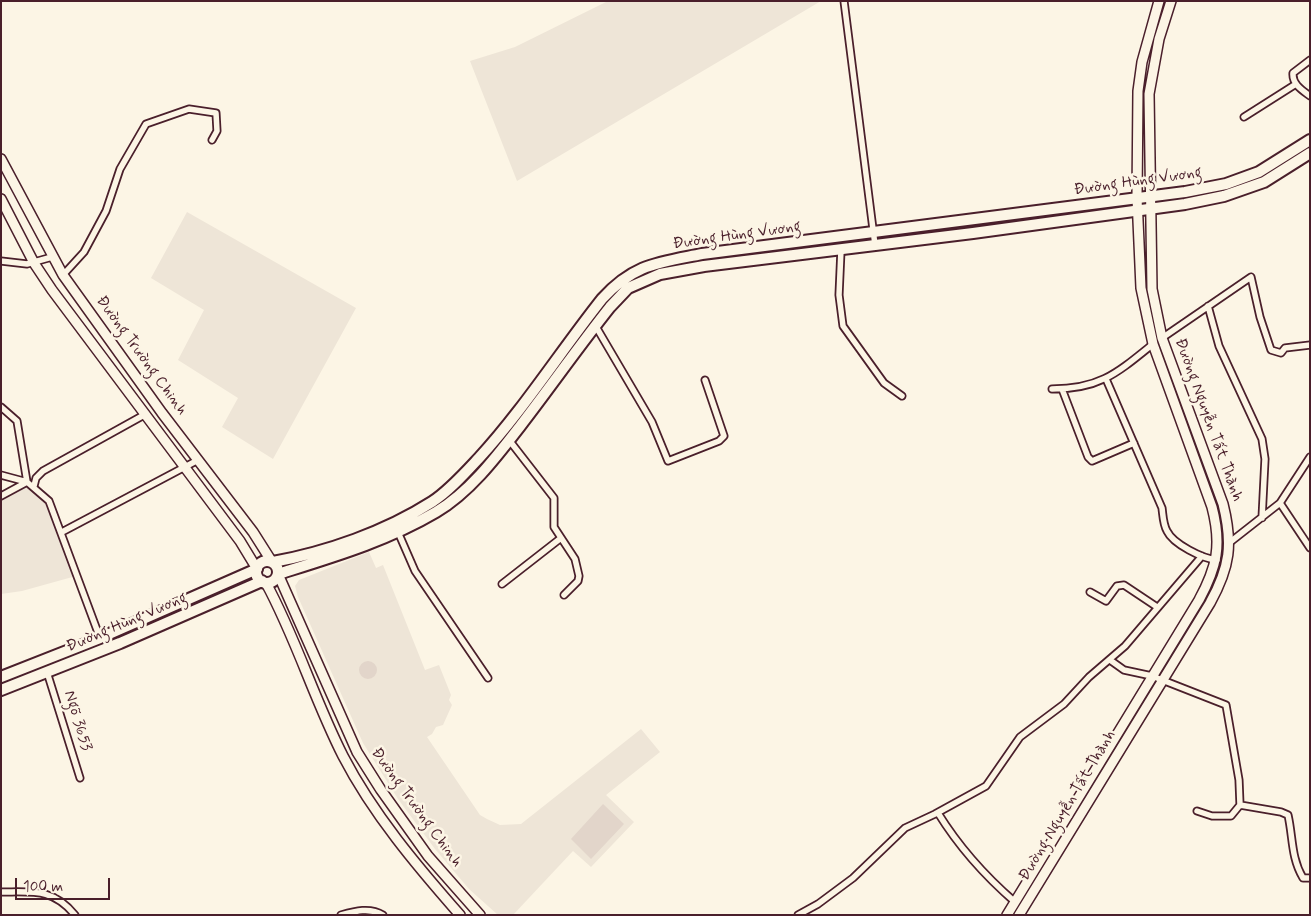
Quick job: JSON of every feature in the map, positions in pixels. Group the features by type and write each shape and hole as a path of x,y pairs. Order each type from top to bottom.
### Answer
{"highway":[{"name":"Đường Hùng Vương","path":"272,562 344,543 383,527 433,502 463,476 494,441 590,314 621,280 639,270 658,263 702,254 1185,192 1239,180 1258,172 1310,140"},
{"name":"Đường Hùng Vương","path":"278,574 347,553 398,532 444,506 471,484 509,440 596,325 623,293 648,278 704,266 841,250 1185,204 1241,190 1264,182 1310,153"},
{"path":"272,562 277,567 278,574 273,581 264,582 257,576 257,568 262,563 272,562"},
{"name":"Đường Hùng Vương","path":"1,677 100,638 257,568"},
{"name":"Đường Hùng Vương","path":"1,690 120,643 264,582"}],"main road":[{"name":"Đường Nguyễn Tất Thành","path":"1007,915 1199,600 1211,578 1217,560 1217,534 1212,507 1152,339 1139,271 1137,210 1138,91 1142,62 1159,1"},
{"name":"Đường Nguyễn Tất Thành","path":"1022,913 1222,581 1228,561 1229,543 1223,504 1161,335 1150,270 1149,94 1159,39 1171,1"},
{"name":"Đường Trường Chinh","path":"1,159 63,275 253,532 272,562"},
{"name":"Đường Trường Chinh","path":"1,200 34,263 144,415 240,541 257,568"},
{"path":"1176,408 1186,404"},
{"name":"Đường Trường Chinh","path":"278,574 357,752 381,790 428,856 480,915"},
{"name":"Đường Trường Chinh","path":"264,582 286,623 344,758 369,798 415,863 460,915"}],"street":[{"path":"844,1 875,245"},
{"path":"1310,60 1293,73 1296,84 1310,96"},
{"path":"1244,117 1296,84"},
{"path":"63,275 84,252 106,211 120,168 146,124 189,109 216,113 217,131 212,140"},
{"path":"841,250 839,295 843,326 884,383 902,396"},
{"path":"1,260 34,263 52,257"},
{"path":"1161,335 1251,277 1260,316 1271,350 1281,353 1284,348 1310,345"},
{"path":"1208,306 1219,346 1262,439 1265,459 1262,518"},
{"path":"590,314 645,408 668,461 719,441 724,436 705,380"},
{"path":"1052,389 1074,389 1106,379 1152,339"},
{"path":"1106,379 1162,508 1167,532 1171,538 1202,556 1217,560"},
{"path":"1062,389 1088,457 1092,461 1134,443"},
{"path":"1,407 17,421 27,482"},
{"path":"34,486 36,478 43,471 144,415"},
{"path":"509,440 554,497 554,527 575,559 579,579 564,595"},
{"path":"1229,543 1280,503 1310,456"},
{"path":"62,532 198,460"},
{"path":"1,475 27,482 34,486 49,501 100,638"},
{"path":"1,496 27,482"},
{"path":"1280,503 1310,548"},
{"path":"398,532 416,572 488,678"},
{"path":"502,584 561,538"},
{"path":"801,914 853,878 905,828 938,813 986,786 1020,737 1064,704 1089,677 1110,660 1137,632 1202,556"},
{"path":"1090,592 1106,602 1117,586 1124,585 1157,607"},
{"path":"1110,660 1124,670 1162,679 1226,705 1239,780 1240,806 1231,816 1212,816 1197,811"},
{"name":"Ngõ 3653","path":"47,672 80,778"},
{"path":"1240,806 1288,815 1293,854 1297,866 1303,878 1310,878"},
{"path":"938,813 953,837 986,877 1015,902"},
{"path":"1,892 43,893 64,902 75,915"},
{"path":"341,915 357,911 371,911 384,915"}],"shaded area":[{"path":"608,1 821,1 517,181 470,61 515,47"},
{"path":"187,212 356,308 273,459 222,427 238,398 178,360 204,310 151,278"},
{"path":"28,485 48,502 76,576 22,591 1,594 1,499"},
{"path":"369,552 376,568 383,565 425,670 439,665 451,695 449,700 452,705 443,725 436,727 432,734 427,737 480,815 500,825 521,824 641,729 660,752 606,795 634,822 591,867 573,851 513,915 498,915 469,889 435,849 398,799 363,743 298,597 295,586 299,580"},
{"path":"368,661 374,664 377,670 374,676 368,679 362,676 359,670 362,664"},
{"path":"603,804 624,824 591,859 571,839"}]}
